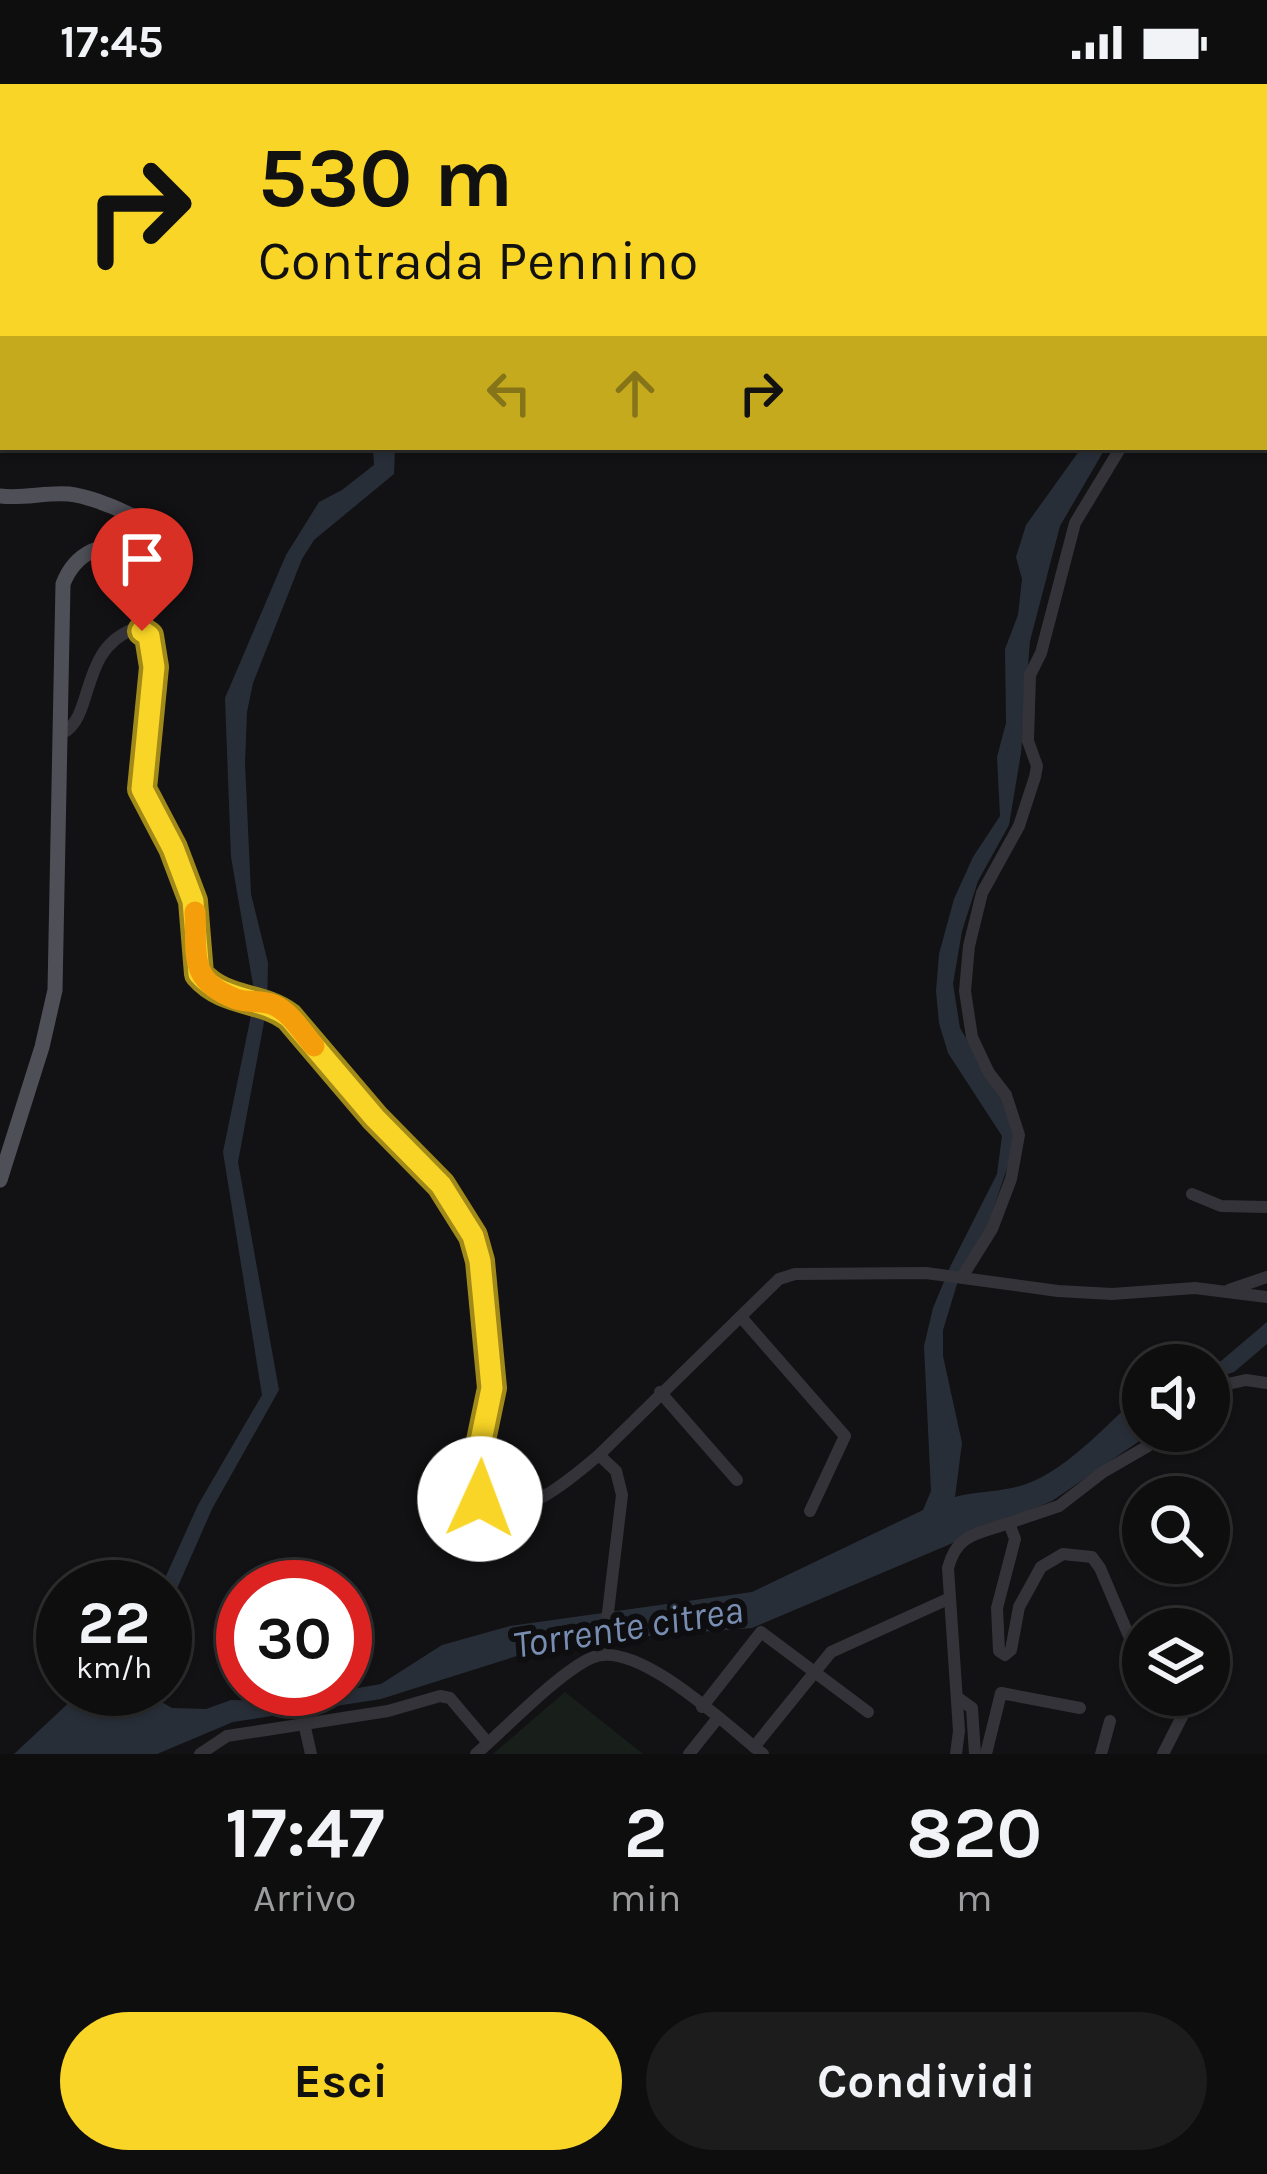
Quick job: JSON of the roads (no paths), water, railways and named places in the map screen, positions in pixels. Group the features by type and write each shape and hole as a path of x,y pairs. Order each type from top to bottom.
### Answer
{"main road":[{"path":"0,1180 55,990 63,584 76,561 97,549 130,550 161,567 176,563 179,553 166,537 97,500 72,494 6,498"}],"street":[{"path":"962,1277 992,1229 1011,1179 1019,1135 1006,1095 972,1037 965,991 969,946 982,893 1019,826 1035,777 1037,766 1028,741 1030,675 1041,653 1076,523 1119,450"},
{"path":"63,733 76,723 88,681 113,640 134,629 149,636 154,667 141,778 145,800 173,848 193,901 199,974 220,991 270,1004 289,1017 375,1118 441,1185 473,1236 483,1281 492,1388 473,1487 491,1509 516,1507 552,1492 599,1455 779,1279 795,1274 944,1275 1058,1292 1195,1288 1267,1297"},
{"path":"1192,1194 1221,1206 1267,1207"},
{"path":"1222,1292 1267,1277"},
{"path":"741,1317 845,1436 811,1510"},
{"path":"1230,1383 1267,1383"},
{"path":"660,1392 737,1480"},
{"path":"956,1754 958,1698 948,1599 953,1549 964,1539 1059,1506 1138,1452"},
{"path":"476,1754 604,1647 622,1495 616,1471 599,1455"},
{"path":"1009,1523 1015,1539 998,1607 999,1652 1005,1655 1011,1650 1019,1607 1042,1567 1063,1555 1091,1556 1122,1620"},
{"path":"604,1647 644,1663 759,1751 831,1652 948,1599"},
{"path":"702,1707 757,1633 767,1634 868,1712"},
{"path":"986,1754 1001,1693 1080,1708"},
{"path":"200,1754 227,1736 388,1711 440,1696 450,1698 488,1743"},
{"path":"958,1698 972,1708 974,1754"},
{"path":"1163,1754 1183,1716"},
{"path":"689,1754 717,1719"},
{"path":"1102,1754 1110,1720"},
{"path":"304,1723 311,1754"}],"water":[{"path":"373,450 395,450 394,474 314,540 302,559 253,683 247,712 251,894 268,963 267,1006 238,1162 279,1390 212,1509 190,1560 173,1560 198,1505 262,1395 223,1152 255,996 231,857 225,698 286,555 319,502 374,465"},
{"name":"Torrente citrea","path":"1080,450 1104,450 1060,526 1030,641 1021,753 1009,825 978,881 962,931 953,984 960,1028 1001,1098 1016,1141 986,1231 957,1284 943,1330 943,1356 962,1443 955,1497 1012,1488 1048,1473 1122,1412 1123,1452 1052,1501 752,1628 596,1640 536,1650 372,1700 372,1686 442,1645 510,1626 752,1592 923,1510 931,1491 924,1346 950,1267 997,1174 1002,1136 948,1053 936,991 939,954 954,899 973,857 1000,816 997,757 1006,723 1005,649 1018,615 1022,579 1016,557 1026,525"},
{"path":"1267,1322 1267,1344 1230,1373 1230,1353"},
{"path":"216,1705 216,1716 272,1716 233,1722 157,1754 14,1754 55,1716 192,1716 192,1709"}]}
